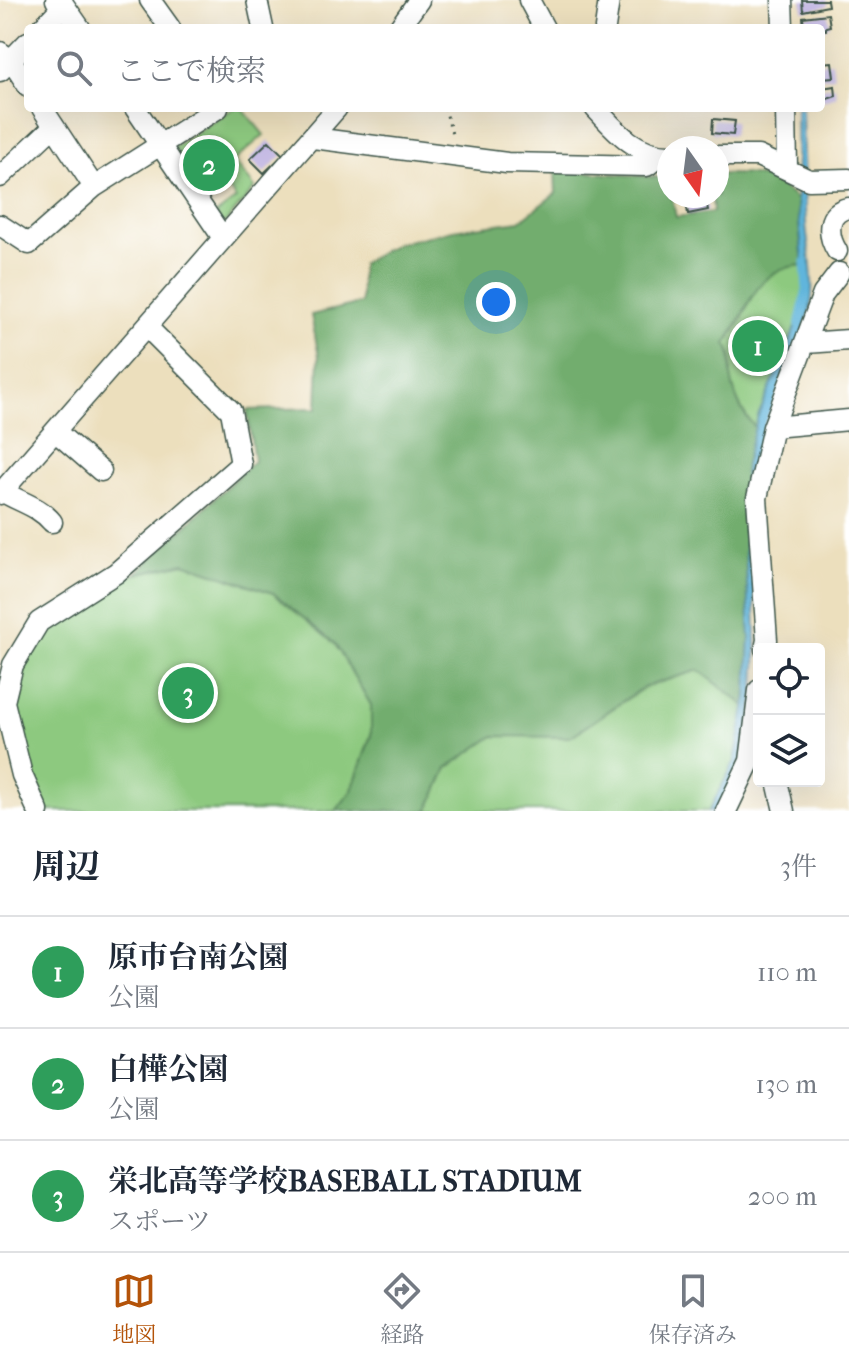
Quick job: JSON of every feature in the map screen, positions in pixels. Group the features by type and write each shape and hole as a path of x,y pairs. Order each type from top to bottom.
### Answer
{"street":[{"path":"150,0 167,24"},
{"path":"257,0 262,24"},
{"path":"402,24 419,0"},
{"path":"529,0 542,24"},
{"path":"606,24 609,0"},
{"path":"782,0 783,24"},
{"path":"45,24 60,2 77,24"},
{"path":"24,45 4,61 24,82"},
{"path":"45,112 94,187"},
{"path":"138,112 223,238"},
{"path":"0,225 29,244 94,187 212,112"},
{"path":"52,514 1,492 334,112"},
{"path":"598,112 632,144 657,154"},
{"path":"786,112 787,169"},
{"path":"0,177 54,126"},
{"path":"313,138 507,163 647,166 657,160"},
{"path":"729,156 758,156 809,180 849,179"},
{"path":"765,643 757,498 773,427 823,294 844,277 843,246 832,243 830,221 835,212 849,208"},
{"path":"38,811 22,775 4,702 13,665 39,622 116,573 241,464 231,411 147,327"},
{"path":"806,343 849,340"},
{"path":"773,427 849,420"},
{"path":"55,431 101,471"},
{"path":"726,811 750,761 753,744"},
{"path":"778,787 784,811"}],"path":[{"path":"446,112 457,157"}],"green space":[{"path":"228,112 245,112 264,135 234,161 255,188 226,222 222,223 216,214 236,199 222,179 215,183 204,169 192,178 174,147"},
{"path":"555,170 657,177 657,208 674,208 676,217 713,212 713,208 729,208 729,174 742,174 769,179 797,200 803,265 786,268 763,282 726,344 731,355 731,375 736,396 755,427 743,508 750,637 746,706 699,670 644,687 570,737 494,736 447,768 428,811 336,811 352,790 371,736 371,705 335,644 273,593 184,563 135,574 254,461 247,410 317,408 319,357 311,315 361,303 361,264 395,244 453,230 520,221 556,193"},
{"path":"803,265 806,291 802,310 755,427 736,396 731,375 731,355 726,344 743,318 754,288 785,267"},
{"path":"184,563 273,593 335,644 371,705 371,735 352,790 336,811 31,811 26,804 11,681 39,622 101,582"},
{"path":"699,670 746,706 735,761 709,811 428,811 447,768 495,735 570,737 645,687"}],"water":[{"path":"796,112 802,112 811,303 802,335 767,413 754,455 751,514 756,643 753,643 751,722 734,777 717,811 709,811 735,761 747,697 750,637 743,508 745,465 758,416 791,340 806,291 797,200"}],"building":[{"path":"802,0 827,0 828,6 803,11"},
{"path":"828,14 830,26 826,30 825,24 804,24 803,17"},
{"path":"832,62 834,77 825,78 825,63"},
{"path":"835,86 836,96 825,100 825,87"},
{"path":"713,119 735,121 733,135 712,133"},
{"path":"269,141 283,155 264,173 250,159"},
{"path":"687,208 708,208 708,210 688,214"}],"waterway":[{"path":"797,326 805,289 803,261"},
{"path":"754,458 763,422 780,381"}],"place":[{"name":"白樺公園","path":"209,165"},
{"name":"原市台南公園","path":"758,346"},
{"name":"栄北高等学校BASEBALL STADIUM","path":"188,693"}]}
